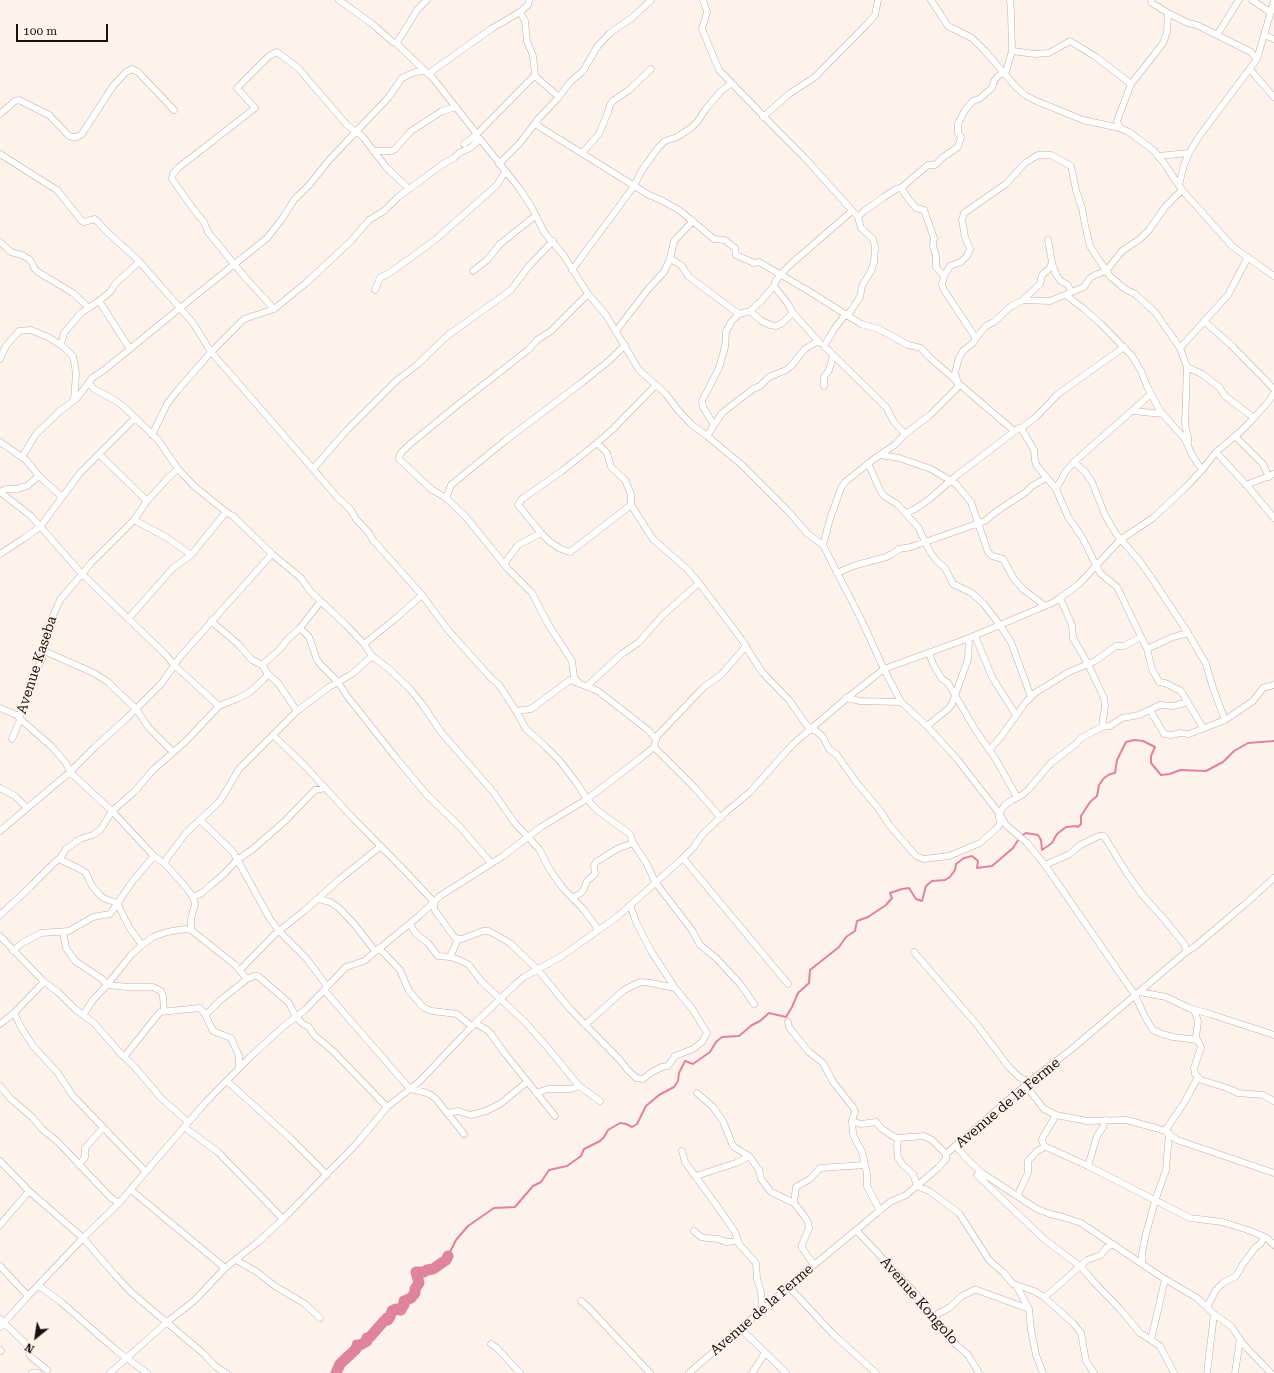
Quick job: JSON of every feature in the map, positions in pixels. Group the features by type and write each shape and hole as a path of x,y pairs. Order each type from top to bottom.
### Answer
{"street":[{"path":"339,0 396,43 427,72 476,134"},
{"path":"396,43 417,10 427,0"},
{"path":"22,457 36,434 80,395 92,378 104,370 267,238 282,219 294,200 310,184 330,159 389,97 402,78 415,72 427,72 491,29 520,12 528,5 529,0"},
{"path":"499,164 519,144 538,119 559,97 570,82 583,71 597,47 651,0"},
{"path":"703,0 707,12 702,29 718,70 804,157 858,217 861,228 873,239 875,253 871,271 862,286 860,297 824,346"},
{"path":"763,117 789,94 815,77 875,15 878,0"},
{"path":"931,0 948,26 972,38 1016,87 1034,100 1083,120 1120,128 1129,132 1153,150 1180,187 1233,247 1274,276"},
{"path":"1004,74 1012,51 1010,0"},
{"path":"1151,0 1168,13 1251,52 1258,59"},
{"path":"1217,35 1239,0"},
{"path":"1252,0 1270,12"},
{"path":"1023,300 1050,300 1084,287 1090,278 1106,271 1122,251 1140,239 1149,230 1180,187 1184,165 1189,153 1217,112 1258,59 1273,4"},
{"path":"520,12 525,21 527,41 532,56 535,75 559,97"},
{"path":"1120,128 1117,121 1131,84 1163,43 1167,32 1168,13"},
{"path":"1264,35 1274,40"},
{"path":"1012,51 1035,54 1049,53 1070,41 1096,57 1131,84"},
{"path":"274,309 208,232 204,222 172,179 173,174 178,168 255,108 237,88 269,56 277,52 298,68 347,125 363,137 393,174 400,178 409,189"},
{"path":"0,114 15,101 19,100 49,115 69,136 77,136 82,134 113,86 126,72 132,68 138,72 174,110"},
{"path":"582,153 599,134 613,101 629,90 651,69"},
{"path":"1250,69 1274,97"},
{"path":"858,217 884,197 896,189 901,188 928,165 935,165 958,147 961,137 958,133 958,124 965,110 973,101 979,99 992,88 994,81 998,76 1004,74"},
{"path":"464,144 535,75"},
{"path":"572,270 634,186 642,170 658,148 665,141 677,137 691,128 698,121 716,96 731,84"},
{"path":"373,151 391,151 395,149 411,131 442,111 456,107"},
{"path":"536,122 540,128 634,186 679,210 714,239 723,239 730,243 735,248 735,253 737,256 754,263 759,262 861,324 879,329 903,343 921,348 958,383 1018,430 1034,450 1037,466 1056,489 1068,517 1082,537 1100,573 1116,587 1147,649 1152,669 1159,682 1165,683 1181,691 1203,728"},
{"path":"152,435 167,404 177,391 211,352 244,319 274,309 306,283 351,241 369,220 384,211 398,197 459,153 470,148 480,139 519,188 544,232 564,256 588,294 606,315 639,370 665,393 691,424 708,436 742,465 788,511 808,534 823,545 901,702 928,726 958,759 1000,812 1006,825 1027,843 1045,865 1138,993 1144,1017 1154,1030 1173,1037 1197,1040"},
{"path":"1158,156 1189,153"},
{"path":"0,154 57,190 82,221 97,221 139,262 180,308 193,323 211,352 337,497 350,509 356,519 370,533 373,540 422,594 448,630 499,685 516,711 526,730 559,760 576,782 587,800 598,811 630,834 632,843 656,882 692,930 700,945 716,958 741,985 754,1004"},
{"path":"975,339 942,285 944,276 950,266 961,262 967,256 970,249 965,237 962,220 964,213 1006,184 1026,163 1038,155 1051,155 1071,166 1090,246 1106,271 1125,289 1135,294 1155,312 1180,348 1187,367 1185,424 1188,445"},
{"path":"375,290 380,278 391,272 435,240 497,185 505,172"},
{"path":"901,188 916,208 924,210 934,238 933,246 936,256 936,266 944,276"},
{"path":"714,425 703,407 702,401 719,368 725,347 726,332 731,322 739,314 750,311 760,302 774,286 780,275 852,210"},
{"path":"473,271 487,260 500,244 535,216"},
{"path":"616,331 649,288 664,272 670,259 674,242 693,221"},
{"path":"1048,240 1052,264 1056,276 1068,285 1068,293 1132,356 1163,414 1188,445 1192,455 1202,470"},
{"path":"313,469 347,430 396,381 418,364 447,336 511,290 528,266 553,241"},
{"path":"0,242 11,252 29,259 38,272 73,293 88,308"},
{"path":"1180,348 1228,295 1248,258"},
{"path":"670,259 681,266 689,277 739,314"},
{"path":"61,345 64,333 81,313 99,302 111,291 115,284 139,262"},
{"path":"823,545 842,485 896,444 905,434 930,415 952,395 957,388 958,383 955,373 959,358 963,351 986,326 994,322 1010,307 1023,300 1040,284 1042,275 1050,268 1052,264"},
{"path":"774,286 793,313 818,341 886,407 894,422 905,434"},
{"path":"578,682 574,677 572,661 548,624 532,593 504,564 466,516 446,498 431,489 399,459 400,454 410,444 551,331 588,294"},
{"path":"99,302 130,349"},
{"path":"750,311 760,320 776,326 781,324 793,313"},
{"path":"1204,321 1231,345 1274,389"},
{"path":"0,358 2,351 19,331 31,330 61,345 71,353 74,359 76,373 74,400"},
{"path":"708,436 714,425 726,410 760,386 769,377 786,370 805,349 818,341"},
{"path":"446,498 451,485 506,440 610,360 625,345"},
{"path":"906,513 915,509 932,497 951,480 1036,417 1058,394 1124,347"},
{"path":"824,386 824,377 829,370 833,356"},
{"path":"1187,367 1202,374 1219,387 1225,396 1254,418"},
{"path":"89,382 94,388 116,401 135,418 163,447 178,469 194,486 233,516 272,554 300,578 310,591 364,644 372,656 389,669 416,696 441,732 494,793 514,822 539,849 556,879 584,910 598,929"},
{"path":"631,505 570,552 561,549 540,533 518,505 522,499 562,471 612,430 656,385"},
{"path":"110,1373 194,1300 225,1268 258,1242 283,1219 358,1142 387,1107 419,1082 474,1025 524,977 562,956 598,929 617,917 683,858 693,848 702,835 750,792 781,756 846,698 884,669 929,654 972,637 1045,606 1060,598 1079,584 1120,540 1152,518 1202,470 1216,452 1254,418 1274,393"},
{"path":"1056,489 1066,471 1074,462 1151,394"},
{"path":"1133,411 1163,414"},
{"path":"0,554 23,540 40,527 80,473 135,418"},
{"path":"1235,436 1272,475 1246,485"},
{"path":"0,442 22,457 39,476 62,497"},
{"path":"597,443 607,453 611,467 625,480 631,494 631,505 653,539 687,569 699,583 735,630 762,672 789,700 810,730 815,730 823,736 829,749 837,755 890,826 912,853 920,858 949,856 980,843 998,827 1001,822 999,818 1000,812 1005,805 1028,790 1050,762 1076,744 1081,738 1102,727 1110,726 1122,718 1139,715 1160,705 1172,706 1188,702"},
{"path":"1216,452 1274,518"},
{"path":"99,454 147,501"},
{"path":"881,455 898,458 931,469 956,484 971,502 988,552 992,556 1003,559 1014,579 1023,589 1045,606"},
{"path":"1074,462 1085,472 1092,482 1105,515 1120,540 1138,559 1188,633 1206,664 1225,720"},
{"path":"868,464 875,481 884,496 897,504 914,523 936,560 945,568 953,584 972,593 983,603 1000,624 1011,642 1031,697"},
{"name":"Avenue Kaseba","path":"178,469 147,501 134,520 92,562 69,588 55,610 46,635 42,659 33,676 20,718 62,759 70,772 112,811 154,856 165,864 189,891 193,898"},
{"path":"39,476 27,486 16,489 6,489 0,492 31,516 82,574 166,655 174,665 219,706"},
{"path":"837,573 853,566 886,557 899,549 978,524 990,518 997,511 1026,492 1032,486 1046,478"},
{"path":"914,523 915,509"},
{"path":"128,619 173,568 191,555 226,512"},
{"path":"134,520 166,537 191,555"},
{"path":"504,564 518,545 540,533"},
{"path":"0,831 70,772 161,684 180,657 272,554"},
{"path":"587,686 623,653 638,643 663,615 699,583"},
{"path":"364,644 395,619 422,594"},
{"path":"1060,598 1072,625 1073,638 1088,664 1104,698 1105,706 1102,727"},
{"path":"262,665 300,628 321,601"},
{"path":"211,621 238,644 252,660 262,665 268,674 278,683 298,711"},
{"path":"300,628 309,637 317,660 338,682 347,696 407,772 438,806 460,827 491,864"},
{"path":"1147,649 1173,637 1188,633"},
{"path":"928,726 952,704 968,659 972,637"},
{"path":"972,637 992,676 1016,715"},
{"path":"990,749 1035,693 1069,672 1088,664 1116,646 1124,646 1141,637"},
{"path":"46,1372 30,1356 27,1345 1,1323 119,1203 186,1124 239,1068 285,1025 296,1017 346,967 364,961 377,949 410,924 440,896 517,847 528,837 587,800 642,757 654,747 655,738 660,732 704,687 721,675 746,646"},
{"path":"44,651 94,673 108,682 136,709 149,728 173,752"},
{"path":"929,654 942,679 948,683 976,731 990,749 1017,797"},
{"path":"165,864 167,858 182,838 220,801 239,770 273,735 298,711 329,687 352,674 372,656"},
{"path":"0,915 59,859 66,849 80,839 93,835 101,829 112,811 135,791 153,770 186,741 219,706 250,692 268,674"},
{"path":"516,711 531,709 570,680 598,691 648,730 655,738"},
{"path":"1150,710 1164,734 1171,735 1180,732 1190,734 1225,720 1253,701 1263,688 1274,685"},
{"path":"846,698 866,701 901,702"},
{"path":"0,708 20,718 12,739"},
{"path":"273,735 434,902 434,908 439,917 448,931 455,938 462,939 483,931 489,931 510,942 538,970 570,1009 636,1078 643,1079 657,1069 668,1066 675,1056 694,1049 702,1042 707,1033 693,1010 675,988 651,951 636,922 630,905"},
{"path":"654,747 694,787 721,818"},
{"path":"0,788 15,796 28,808"},
{"path":"190,930 191,919 195,909 193,898 202,893 224,874 237,860 253,849 285,821 315,790 325,788"},
{"path":"200,820 229,848 270,919 279,931 306,958 325,988 410,1089 431,1095 447,1112 464,1134"},
{"path":"1045,865 1070,854 1080,845 1099,836 1104,836 1128,875 1164,919 1185,948 1193,948 1274,878"},
{"path":"572,898 581,893 587,881 595,874 594,866 596,862 617,848 632,843"},
{"path":"240,970 264,944 381,846"},
{"path":"13,951 22,943 41,933 53,931 63,932 93,917 110,914 132,882 154,856"},
{"path":"683,858 719,899 788,984"},
{"path":"59,859 86,873 92,886 103,898 117,903 129,928 142,945"},
{"path":"319,899 330,902 339,908 377,949 400,970 409,991 424,1008 432,1011 457,1014 474,1025 487,1030 555,1116"},
{"path":"410,924 416,934 428,943 438,956 450,957 465,962 481,981 501,999 548,1048 579,1086 600,1101"},
{"path":"83,1015 93,1000 131,955 153,937 167,932 185,929 190,930 240,970 247,979"},
{"path":"63,932 66,948 75,961 98,976 107,985 128,988 153,987 161,991 163,996 164,1011"},
{"path":"0,936 44,982 58,992 75,1009 94,1024 186,1124 218,1152 283,1219"},
{"path":"450,957 458,939"},
{"name":"Avenue de la Ferme","path":"689,1373 762,1309 890,1202 906,1195 917,1186 938,1168 946,1159 946,1154 1027,1084 1046,1071 1138,993 1185,948"},
{"path":"914,952 978,1026 1008,1066 1027,1084 1044,1109 1056,1116 1087,1121 1126,1120 1167,1132 1182,1142 1274,1173"},
{"path":"205,1014 247,979 254,976 262,978 289,1003 296,1017 303,1024 309,1027 314,1035 334,1052 387,1107"},
{"path":"0,1024 14,1013 44,982"},
{"path":"585,1025 624,990 636,984 641,982 651,983 675,988"},
{"path":"1138,993 1166,997 1194,1010 1274,1036"},
{"path":"124,1057 158,1013 164,1011 200,1008 205,1014 213,1032 231,1038 239,1056 239,1068"},
{"path":"1194,1010 1198,1022 1196,1034 1197,1040 1201,1047 1194,1068 1195,1074 1198,1078 1238,1093 1263,1096 1274,1101"},
{"path":"14,1013 33,1046 57,1072 73,1096 145,1171"},
{"path":"788,1022 789,1027 809,1052 823,1063 833,1082 855,1111 852,1121 854,1137 862,1149 867,1173 867,1186 880,1211"},
{"path":"239,1056 250,1057"},
{"path":"1142,1264 1142,1253 1146,1234 1150,1224 1155,1201 1166,1170 1167,1132 1198,1078"},
{"path":"227,1081 290,1138 326,1175"},
{"path":"447,1112 458,1111 471,1116 486,1111 500,1104 527,1082"},
{"path":"0,1086 10,1098 34,1118 42,1129 58,1142 111,1198 119,1203"},
{"path":"536,1093 548,1090 571,1089 579,1086"},
{"path":"697,1093 713,1107 721,1117 734,1147 749,1156 759,1170 761,1179 771,1192 794,1202 808,1222 809,1231 802,1248 814,1265"},
{"path":"1056,1116 1043,1137 1042,1140 1044,1146 1088,1166 1190,1218 1222,1222 1248,1230 1264,1237 1274,1245"},
{"path":"1088,1166 1097,1136 1103,1127 1105,1120"},
{"path":"852,1121 861,1124 876,1122 882,1129 896,1138 924,1136 932,1140 946,1154"},
{"path":"79,1165 85,1157 85,1148 103,1128"},
{"path":"896,1138 898,1140 898,1158 913,1174 917,1186 929,1191 959,1213 989,1260 1004,1273 1012,1284 1034,1291 1044,1297 1073,1323 1080,1332 1086,1360 1092,1373"},
{"path":"956,1146 982,1173 1037,1209 1081,1223 1142,1264 1190,1293 1214,1314 1232,1327 1240,1339 1271,1373"},
{"path":"1018,1196 1028,1173 1028,1161 1044,1146"},
{"path":"682,1151 685,1162 735,1232 738,1241 758,1266 757,1279 761,1292 762,1309"},
{"path":"696,1176 736,1163 749,1156"},
{"path":"0,1161 30,1191 83,1238 132,1292 223,1372"},
{"path":"794,1202 796,1187 810,1179 820,1168 865,1165"},
{"path":"977,1175 1045,1240 1081,1267 1140,1333 1160,1346 1174,1373"},
{"path":"131,1190 225,1268"},
{"path":"0,1225 30,1191"},
{"path":"694,1231 701,1237 726,1242 738,1241"},
{"name":"Avenue Kongolo","path":"857,1231 920,1299 933,1319 952,1341 968,1356 979,1373"},
{"path":"1207,1307 1216,1290 1223,1283 1236,1276 1242,1264 1264,1237"},
{"path":"1044,1297 1092,1258 1101,1255 1106,1248 1113,1244"},
{"path":"236,1260 305,1304 320,1318"},
{"path":"0,1266 28,1296"},
{"path":"1151,1340 1166,1279"},
{"path":"1016,1285 1029,1309 1036,1355 1043,1373"},
{"path":"39,1286 61,1302 117,1351 147,1373"},
{"path":"789,1287 834,1334 876,1373"},
{"path":"933,1319 939,1313 949,1308 962,1296 974,1290 1029,1309"},
{"path":"581,1301 650,1373"},
{"path":"1206,1373 1214,1314"},
{"path":"740,1328 786,1373"},
{"path":"1235,1373 1240,1339"},
{"path":"491,1344 497,1348 520,1373"},
{"path":"752,1373 765,1353"},
{"path":"32,1373 38,1373"}],"waterway":[{"path":"448,1256 456,1240 468,1226 494,1208 515,1207 533,1186 541,1182 549,1170 567,1166 581,1156 584,1149 600,1141 608,1130 620,1123 632,1127 637,1124 646,1106 659,1095 674,1087 678,1081 679,1073 685,1061 693,1064 710,1052 716,1042 722,1037 739,1036 769,1013 786,1017 798,993 809,983 810,970 839,947 846,937 855,931 857,921 868,917 886,905 892,898 890,893 909,888 916,899 922,901 926,886 932,881 945,880 950,877 955,870 956,864 964,858 972,856 978,861 977,868 992,866 1013,848 1020,837 1026,833 1038,835 1041,840 1042,850 1052,843 1057,834 1066,827 1078,827 1081,824 1081,816 1090,802 1097,796 1099,785 1104,778 1115,773 1117,760 1126,742 1134,740 1143,741 1155,747 1151,756 1151,763 1161,775 1170,774 1180,770 1206,771 1223,762 1234,751 1248,743 1274,741"},
{"path":"336,1373 340,1364 356,1349 357,1345 367,1341 367,1338 370,1337 384,1321 388,1320 387,1318 390,1317 392,1311 396,1309 401,1310 404,1305 404,1301 411,1298 415,1293 415,1289 419,1283 416,1272 424,1272 433,1269 446,1260 448,1256"}]}
